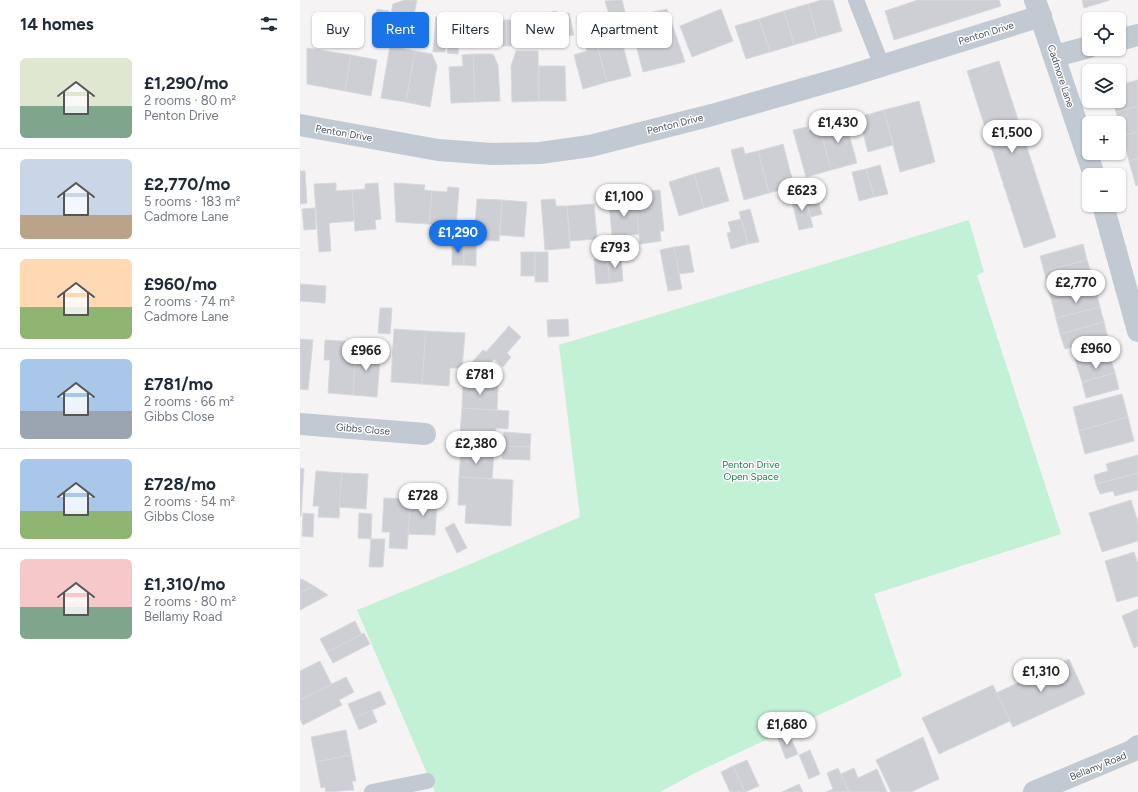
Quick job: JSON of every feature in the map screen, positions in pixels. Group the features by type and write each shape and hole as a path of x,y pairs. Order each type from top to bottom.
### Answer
{"street":[{"name":"Penton Drive","path":"300,125 438,150 492,154 540,153 590,146 712,115 882,66 1038,8"},
{"name":"Cadmore Lane","path":"1038,8 1092,168"},
{"path":"1126,38 1138,35"},
{"path":"1055,56 1082,49"},
{"path":"1105,212 1138,331"},
{"name":"Gibbs Close","path":"300,424 425,434"},
{"name":"Bellamy Road","path":"1034,792 1132,752 1138,746"}],"lane":[{"path":"856,0 882,66"},
{"path":"372,792 427,781"}],"green space":[{"name":"Penton Drive Open Space","path":"969,220 984,272 977,275 1061,534 874,594 902,676 695,773 660,792 435,792 357,610 473,563 580,517 559,345"}],"building":[{"path":"405,0 417,0 415,12 391,12 393,4"},
{"path":"622,0 625,12 608,12 605,1"},
{"path":"822,0 833,0 842,31 818,38 808,4"},
{"path":"918,0 999,0 1001,6 894,40 885,11"},
{"path":"1082,0 1110,0 1084,8"},
{"path":"808,4 818,38 794,45 784,11"},
{"path":"377,9 389,11 389,12 376,12"},
{"path":"667,9 668,12 654,12"},
{"path":"721,9 733,41 692,57 680,26"},
{"path":"784,11 794,45 770,52 759,19"},
{"path":"569,13 574,35 569,36"},
{"path":"437,17 437,48 445,48 445,52 433,52"},
{"path":"759,19 770,52 746,59 735,26"},
{"path":"503,20 506,20 507,46 503,46"},
{"path":"506,20 511,20 511,46 507,46"},
{"path":"672,24 685,62 643,72 637,48 672,48"},
{"path":"307,48 351,55 345,91 307,84"},
{"path":"390,48 400,48 415,51 406,102 381,98"},
{"path":"447,48 459,48 458,54 447,53"},
{"path":"586,48 598,48 607,82 583,89 574,55 587,51"},
{"path":"598,48 624,48 631,76 607,82"},
{"path":"415,51 432,54 437,66 430,107 406,102"},
{"path":"516,51 538,51 539,101 512,102 511,66"},
{"path":"473,54 493,54 498,65 500,101 475,102"},
{"path":"473,54 475,102 451,103 449,67 463,66 462,55"},
{"path":"351,55 377,60 371,96 345,91"},
{"path":"999,61 1056,237 1024,248 967,71"},
{"path":"539,66 565,66 566,101 539,101"},
{"path":"1138,80 1138,106 1116,112 1115,108 1126,108 1126,83"},
{"path":"919,101 935,162 900,172 884,110"},
{"path":"1138,106 1138,132 1126,135 1126,116 1117,116 1116,112"},
{"path":"884,110 893,145 868,152 859,117"},
{"path":"844,117 857,163 831,170 820,128 832,125 831,120"},
{"path":"807,127 808,131 820,128 831,170 806,177 793,130"},
{"path":"1138,132 1138,159 1129,161 1126,148 1126,135"},
{"path":"783,144 794,186 769,193 758,151"},
{"path":"743,147 745,154 758,151 769,193 744,200 731,150"},
{"path":"1138,159 1138,185 1136,186 1129,161"},
{"path":"880,165 888,194 874,197 866,169"},
{"path":"719,167 729,201 704,208 694,174"},
{"path":"866,169 874,197 859,201 852,172"},
{"path":"300,171 305,171 307,203 300,204"},
{"path":"694,174 704,208 679,216 669,182"},
{"path":"336,183 336,191 352,190 354,221 329,223 331,251 319,252 314,184"},
{"path":"378,183 381,219 375,220 376,229 355,231 352,190 365,189 365,184"},
{"path":"394,183 425,185 424,190 432,191 429,224 396,222"},
{"path":"448,187 459,188 456,227 429,224 432,191 447,192"},
{"path":"814,187 822,214 811,217 803,190"},
{"path":"660,190 664,231 660,231 661,241 640,244 635,199 647,197 647,191"},
{"path":"804,194 813,227 799,230 791,198"},
{"path":"477,199 502,200 499,241 474,240"},
{"path":"555,199 556,206 567,206 570,248 545,250 541,200"},
{"path":"635,199 639,234 612,236 609,202"},
{"path":"502,200 527,202 524,237 500,235"},
{"path":"594,204 597,239 570,241 567,206"},
{"path":"315,208 316,229 304,230 302,209"},
{"path":"750,209 759,242 748,244 739,212"},
{"path":"741,219 748,244 731,249 727,233 731,232 728,222"},
{"path":"452,242 464,242 464,265 452,265"},
{"path":"464,242 476,242 476,266 464,265"},
{"path":"1083,244 1087,260 1044,271 1040,256"},
{"path":"689,245 694,272 679,274 674,247"},
{"path":"674,247 682,289 668,291 660,250"},
{"path":"521,252 535,252 535,276 521,276"},
{"path":"535,252 548,252 548,282 535,282"},
{"path":"621,256 623,281 610,283 607,258"},
{"path":"607,258 610,283 596,284 594,259"},
{"path":"1087,260 1092,275 1048,287 1044,271"},
{"path":"1092,275 1096,291 1052,302 1048,287"},
{"path":"300,284 326,286 325,303 300,301"},
{"path":"1096,291 1100,307 1056,318 1052,302"},
{"path":"1100,307 1104,322 1060,334 1056,318"},
{"path":"380,308 392,308 390,334 378,333"},
{"path":"568,319 569,336 548,337 547,320"},
{"path":"1104,322 1108,338 1065,349 1060,334"},
{"path":"509,326 521,337 507,353 511,357 503,367 494,359 477,378 466,369 483,350 486,352"},
{"path":"394,329 426,331 422,384 391,382"},
{"path":"426,331 465,333 462,368 450,368 449,386 422,384"},
{"path":"300,339 313,340 308,390 300,389"},
{"path":"325,340 356,342 353,395 328,393 330,360 324,360"},
{"path":"356,342 371,343 370,360 380,360 377,397 353,395"},
{"path":"1106,342 1110,357 1077,366 1073,351"},
{"path":"1110,357 1115,373 1082,382 1077,366"},
{"path":"1115,373 1119,389 1086,398 1082,382"},
{"path":"463,382 498,384 497,410 462,408"},
{"path":"1122,394 1128,417 1079,431 1073,407"},
{"path":"462,408 509,411 508,429 496,428 495,436 460,434"},
{"path":"1128,417 1134,441 1085,454 1079,431"},
{"path":"504,432 531,434 530,447 503,446"},
{"path":"503,446 530,447 530,460 502,459"},
{"path":"461,451 494,453 492,479 459,477"},
{"path":"1138,455 1138,473 1096,484 1094,475 1108,471 1106,464"},
{"path":"300,468 304,469 301,516 300,516"},
{"path":"316,471 342,473 339,518 318,517 319,506 313,506"},
{"path":"342,473 368,474 366,509 339,507"},
{"path":"1138,473 1138,490 1115,496 1113,491 1100,494 1096,484"},
{"path":"459,477 513,480 511,526 465,523 466,505 458,505"},
{"path":"384,498 411,499 407,549 389,548 390,532 382,532"},
{"path":"411,499 437,501 435,535 408,534"},
{"path":"1131,500 1138,522 1138,541 1102,552 1089,513"},
{"path":"303,513 314,514 313,537 302,536"},
{"path":"359,513 372,514 371,539 358,538"},
{"path":"454,523 467,548 457,553 445,528"},
{"path":"371,539 385,539 383,567 369,567"},
{"path":"1134,552 1138,564 1138,596 1117,602 1105,561"},
{"path":"302,579 314,586 300,593 300,580"},
{"path":"314,586 328,595 300,610 300,593"},
{"path":"1138,609 1138,646 1134,648 1122,616"},
{"path":"355,621 362,635 327,652 320,639"},
{"path":"364,633 370,644 333,663 327,652"},
{"path":"1069,659 1085,694 1013,727 996,693"},
{"path":"320,661 332,685 300,700 300,671"},
{"path":"346,677 354,692 339,700 342,705 303,725 300,719 300,700"},
{"path":"993,685 1010,721 939,754 922,718"},
{"path":"380,691 386,704 354,718 348,704"},
{"path":"372,710 377,722 359,730 354,718"},
{"path":"346,730 351,755 316,762 311,737"},
{"path":"788,732 798,754 786,759 777,737"},
{"path":"923,737 939,779 911,792 891,792 876,760"},
{"path":"810,750 820,774 809,779 799,755"},
{"path":"351,755 356,781 352,781 354,790 326,792 325,787 321,788 316,762"},
{"path":"747,760 759,786 745,792 733,766"},
{"path":"733,766 745,792 730,792 721,772"},
{"path":"838,768 849,792 826,792 833,789 827,773"},
{"path":"854,768 858,778 877,769 887,792 849,792 841,774"},
{"path":"799,784 803,792 782,792"}]}
